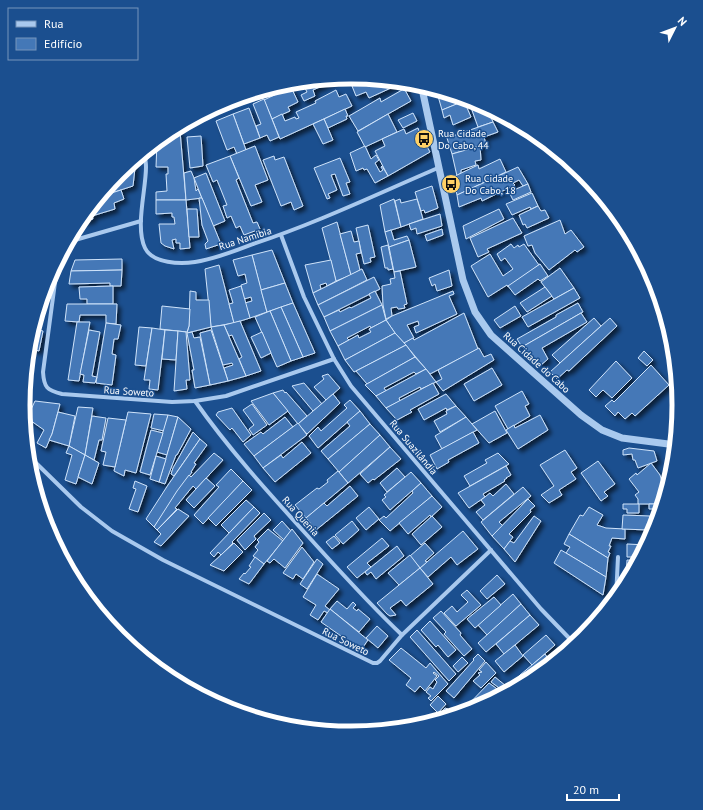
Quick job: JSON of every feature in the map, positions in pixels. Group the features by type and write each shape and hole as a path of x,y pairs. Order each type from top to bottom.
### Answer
{"street":[{"name":"Rua Cidade do Cabo","path":"423,92 463,280 475,312 491,335 581,415 602,430 622,438 670,444"},
{"name":"Rua Namíbia","path":"145,159 146,168 141,220 145,250 156,258 172,262 195,262 281,235 438,168"},
{"path":"76,240 141,220"},
{"name":"Rua Suazilândia","path":"281,235 304,297 334,359 351,386 541,609 571,639"},
{"name":"Rua Soweto","path":"56,278 44,372 44,382 46,387 52,392 172,402 194,401 226,396 334,359"},
{"name":"Rua Quenia","path":"194,401 212,426 283,509 377,611 402,635"},
{"name":"Rua Soweto","path":"35,462 81,507 112,531 163,560 373,663 377,663 402,635"},
{"path":"402,635 491,550"},
{"path":"617,588 618,557"}],"building":[{"path":"325,84 313,90 315,96 304,101 301,95 307,92 305,87"},
{"path":"356,84 373,84 395,86 369,98 366,92 356,96 352,86"},
{"path":"401,87 407,89 405,90 411,101 358,131 349,116 380,98 381,102 402,90"},
{"path":"292,89 298,102 288,107 290,111 272,119 264,100 282,91"},
{"path":"336,90 339,97 346,94 352,106 280,139 272,119 282,114 285,121 295,117 296,119 299,118 296,112 316,103 315,101"},
{"path":"438,95 460,103 442,110"},
{"path":"264,99 279,137 270,141 267,135 260,138 256,126 261,124 253,104"},
{"path":"460,103 466,105 471,117 453,125 450,115 444,118 442,110"},
{"path":"471,106 490,115 493,122 478,127"},
{"path":"249,108 260,138 244,144 233,114"},
{"path":"345,109 348,116 346,116 347,119 328,128 324,119"},
{"path":"413,113 417,121 403,128 398,120"},
{"path":"233,114 246,150 237,154 234,147 227,150 216,121"},
{"path":"388,114 397,132 365,147 357,132"},
{"path":"324,119 333,140 323,144 313,124"},
{"path":"493,122 498,132 484,137 486,144 452,154 447,138"},
{"path":"418,128 424,144 425,143 430,152 388,176 375,151 385,146 382,139 404,129 406,134"},
{"path":"180,134 186,200 156,200 156,192 167,191 166,174 168,174 168,167 156,167 157,150"},
{"path":"201,136 203,166 190,168 187,137"},
{"path":"255,146 268,180 255,185 262,202 251,206 230,156"},
{"path":"365,146 371,159 376,155 379,160 375,163 380,172 383,170 381,167 382,166 388,176 375,183 367,169 364,170 363,168 356,171 350,153"},
{"path":"480,146 481,160 475,161 476,165 461,170 461,173 457,176 452,154"},
{"path":"230,156 239,178 236,180 253,223 257,222 260,229 244,235 240,226 236,228 231,216 227,218 223,206 227,205 217,180 213,182 206,165"},
{"path":"274,156 275,160 284,157 303,206 294,210 291,202 281,206 263,160"},
{"path":"340,158 350,182 346,183 350,194 343,196 335,174 331,175 337,190 328,194 330,198 327,199 314,168"},
{"path":"500,159 506,172 457,195 453,177 478,165 479,169"},
{"path":"518,167 528,184 523,186 519,180 513,183 515,185 482,201 481,198 459,207 457,195"},
{"path":"134,168 133,186 109,194 124,178"},
{"path":"191,171 194,178 196,191 198,189 202,198 186,200 184,173"},
{"path":"206,173 225,221 213,226 194,178"},
{"path":"528,184 531,192 513,200 509,192"},
{"path":"432,186 438,208 425,213 424,210 421,211 415,192"},
{"path":"121,190 124,199 114,203 115,209 92,216 93,219 88,221 96,209 109,194"},
{"path":"532,193 538,206 531,209 530,207 512,215 506,204"},
{"path":"199,198 202,198 221,244 206,249 205,244 208,241 202,225"},
{"path":"394,199 401,227 385,232 380,205"},
{"path":"400,199 401,203 417,199 423,219 401,227 395,201"},
{"path":"156,200 186,200 190,248 180,249 180,243 176,243 176,239 172,240 174,249 161,243 159,224 175,224 172,213 156,214"},
{"path":"538,206 541,211 545,210 549,218 527,228 525,224 523,225 519,215"},
{"path":"187,209 197,209 199,237 189,237"},
{"path":"499,209 504,219 466,239 463,226"},
{"path":"440,214 442,226 417,234 416,228 411,230 409,224"},
{"path":"513,218 522,233 487,249 489,252 478,257 470,238"},
{"path":"560,220 565,234 571,230 584,247 577,252 575,250 549,270 535,253 532,245 528,246 524,236"},
{"path":"337,222 351,275 336,281 322,228"},
{"path":"368,225 375,257 370,258 371,262 364,264 356,228"},
{"path":"442,229 443,235 427,241 425,235"},
{"path":"391,230 394,240 407,236 409,240 389,247 385,232"},
{"path":"351,231 354,242 359,241 361,253 356,254 360,270 351,275 340,234"},
{"path":"409,240 416,267 394,272 389,247"},
{"path":"511,244 514,248 518,245 519,247 524,244 539,265 508,287 507,285 488,297 471,266 490,254 503,276 513,269 505,258 501,261 497,254"},
{"path":"388,245 393,269 388,270 388,268 385,268 381,247"},
{"path":"272,250 285,283 261,290 252,255"},
{"path":"252,255 267,312 250,318 245,303 252,301 251,297 244,299 241,285 247,283 245,274 238,276 233,260"},
{"path":"122,259 122,270 71,271 75,260"},
{"path":"331,260 336,281 327,286 326,283 320,285 321,289 313,293 305,265"},
{"path":"540,264 548,276 540,281 538,279 515,295 508,286"},
{"path":"219,265 234,323 211,327 205,269"},
{"path":"560,268 574,288 554,299 541,282"},
{"path":"362,269 367,280 318,305 313,293"},
{"path":"122,270 121,286 110,286 110,283 69,284 71,271"},
{"path":"449,270 452,286 437,291 435,284 432,286 429,278"},
{"path":"400,271 407,304 404,305 405,308 391,308 392,316 386,319 383,305 382,286 391,284 390,279 395,278 394,272"},
{"path":"374,277 380,289 324,317 318,305"},
{"path":"285,283 293,303 267,312 261,290"},
{"path":"113,286 113,304 87,304 87,299 80,299 79,287"},
{"path":"241,286 250,318 234,323 229,304 233,303 229,290"},
{"path":"545,287 552,296 527,312 520,303"},
{"path":"574,288 580,298 528,327 522,317"},
{"path":"190,291 196,292 196,300 209,300 211,327 187,333 189,326"},
{"path":"375,291 382,305 330,331 324,317 339,310 340,312 350,307 351,308 371,298 369,294"},
{"path":"453,291 454,294 449,296 457,314 416,333 414,327 419,325 418,321 407,325 414,338 404,343 386,320 392,316"},
{"path":"293,303 315,353 303,357 281,307"},
{"path":"578,303 583,312 522,347 517,339"},
{"path":"67,304 117,304 116,324 106,323 106,315 80,315 79,322 65,321"},
{"path":"382,305 386,320 371,328 370,326 347,338 349,340 338,346 330,331"},
{"path":"162,306 190,309 189,326 187,332 160,329"},
{"path":"515,306 521,316 500,328 494,320"},
{"path":"281,307 303,357 291,361 270,311"},
{"path":"270,311 291,361 277,367 255,317"},
{"path":"464,313 478,349 430,374 404,343 413,338 414,340"},
{"path":"581,313 587,322 542,348 548,359 541,365 522,347"},
{"path":"594,318 601,326 560,363 552,355"},
{"path":"610,318 617,326 569,371 567,370 557,379 550,372"},
{"path":"386,320 395,333 345,360 338,346 358,335 359,338 371,332 369,329"},
{"path":"240,321 261,371 246,376 239,359 242,357 232,335 229,336 224,325"},
{"path":"77,322 90,322 79,381 68,380"},
{"path":"106,323 121,325 118,339 114,339 112,354 116,355 112,385 96,383"},
{"path":"224,325 246,376 228,381 224,368 233,365 232,363 223,365 211,327"},
{"path":"139,327 152,328 146,366 135,365"},
{"path":"152,328 165,330 158,390 149,389 150,380 144,380"},
{"path":"39,330 43,331 39,351 35,350"},
{"path":"89,330 100,332 92,376 97,377 95,383 83,382 84,375 80,374"},
{"path":"165,330 178,331 176,360 162,359"},
{"path":"211,330 228,381 210,385 200,333"},
{"path":"178,331 186,332 190,380 186,380 187,389 174,391"},
{"path":"192,332 194,338 200,337 210,385 195,388 192,370 194,370 187,333"},
{"path":"262,332 271,353 261,358 251,337"},
{"path":"395,333 406,345 354,372 345,360"},
{"path":"406,345 415,357 367,384 356,371"},
{"path":"479,348 484,357 491,354 494,360 443,391 436,382 442,379 438,370"},
{"path":"644,351 653,360 647,366 638,358"},
{"path":"415,357 426,369 416,374 414,372 384,388 386,391 376,396 365,385"},
{"path":"616,361 632,378 612,398 603,390 596,397 589,390"},
{"path":"651,365 669,385 635,416 632,413 625,419 618,412 615,416 605,406 612,400 614,402"},
{"path":"492,368 502,385 474,401 464,384"},
{"path":"426,369 436,382 421,389 420,387 399,398 400,401 386,408 376,396"},
{"path":"328,374 340,388 326,400 314,387 324,379 322,376"},
{"path":"304,383 322,404 313,411 292,386"},
{"path":"433,383 439,394 410,410 412,412 397,420 386,408"},
{"path":"283,390 307,416 298,424 273,393"},
{"path":"522,391 529,404 525,406 530,416 508,429 495,406"},
{"path":"273,393 288,411 269,425 251,401"},
{"path":"333,394 340,403 307,434 298,424"},
{"path":"446,394 456,406 447,410 446,408 424,420 418,409"},
{"path":"350,400 360,411 318,448 309,436 318,427 321,431 347,408 344,405"},
{"path":"35,401 60,404 52,434 46,448 37,443 44,430 31,421 30,411"},
{"path":"252,404 267,425 253,435 249,429 254,425 243,410"},
{"path":"456,406 466,417 440,432 434,421 447,414 446,411"},
{"path":"78,407 93,408 85,455 69,446"},
{"path":"232,408 251,435 243,442 232,428 230,430 216,415 218,412"},
{"path":"360,411 370,424 328,459 321,451 350,426 347,422"},
{"path":"495,411 507,433 489,443 472,424"},
{"path":"58,412 75,416 69,446 49,440"},
{"path":"128,412 151,414 136,473 125,470 124,476 114,471"},
{"path":"154,414 168,415 164,431 151,428"},
{"path":"168,415 178,417 167,455 157,452"},
{"path":"540,415 548,430 518,449 506,430 514,425 515,428"},
{"path":"92,416 106,418 102,440 99,440 94,460 85,455"},
{"path":"178,417 191,429 176,455 165,484 159,482"},
{"path":"285,417 293,427 254,456 244,444 261,432 263,434"},
{"path":"466,417 477,430 442,449 435,436"},
{"path":"108,418 126,420 115,467 103,465 106,452 101,451"},
{"path":"298,423 307,435 263,468 254,456"},
{"path":"370,424 380,435 339,472 328,459"},
{"path":"151,430 163,433 150,475 140,472"},
{"path":"193,432 200,439 174,476 171,474 173,468"},
{"path":"473,432 479,443 448,460 449,462 437,469 430,455"},
{"path":"380,435 390,447 348,483 339,472"},
{"path":"200,439 207,445 194,463 196,464 192,472 154,527 146,519"},
{"path":"302,442 311,453 275,482 263,468 281,455 283,458"},
{"path":"69,446 85,455 76,484 65,480 72,455 66,453"},
{"path":"390,447 401,459 368,483 360,474"},
{"path":"629,448 654,451 657,461 638,468 635,460 633,460 632,454 623,455 623,450"},
{"path":"565,450 577,468 571,472 576,479 559,490 562,495 549,503 541,495 554,486 540,465"},
{"path":"214,453 223,460 196,489 193,486 175,508 177,509 157,530 154,527 177,491 189,475 191,477"},
{"path":"498,453 509,464 470,486 464,476 487,463 485,460"},
{"path":"85,455 99,463 92,484 78,477"},
{"path":"156,456 166,459 159,482 150,479"},
{"path":"598,461 615,484 604,492 608,496 601,501 581,473"},
{"path":"651,463 660,475 663,485 657,504 638,504 638,499 635,495 639,492 629,479 636,473 637,475"},
{"path":"506,466 511,475 504,480 505,481 483,494 485,497 469,508 458,493"},
{"path":"397,468 405,477 387,492 380,483"},
{"path":"231,469 243,481 203,524 194,515 219,487 216,485"},
{"path":"338,471 348,483 306,518 295,505 317,488 319,489 328,482 327,480"},
{"path":"411,472 421,483 390,510 382,500 386,497 384,495"},
{"path":"206,478 215,486 194,508 186,500"},
{"path":"135,481 147,486 138,512 129,509 136,489 133,488"},
{"path":"243,481 252,490 216,526 208,518"},
{"path":"421,483 432,496 390,531 379,520 384,516 386,518 413,493 412,491"},
{"path":"506,484 514,494 483,520 476,512 485,505 481,500 490,493 493,496"},
{"path":"350,486 358,496 316,530 306,518 324,503 327,506"},
{"path":"523,487 531,496 499,522 503,526 492,536 481,522"},
{"path":"432,496 442,507 408,534 399,523"},
{"path":"528,499 535,506 509,534 513,537 504,549 492,536"},
{"path":"246,500 254,507 229,533 221,525"},
{"path":"623,504 639,504 639,513 627,513 627,509 623,509"},
{"path":"649,504 657,504 656,509 649,509"},
{"path":"254,507 260,513 221,555 218,552 214,557 210,553"},
{"path":"369,507 379,519 366,530 356,518"},
{"path":"589,507 603,515 597,525 606,528 625,529 625,539 612,538 609,546 611,546 608,552 610,553 608,558 569,534 580,515 583,516"},
{"path":"178,509 189,516 161,546 154,542 161,534 157,530"},
{"path":"264,513 271,520 254,536 256,539 245,550 237,540"},
{"path":"623,515 650,516 648,530 622,529"},
{"path":"432,516 442,527 421,545 412,534"},
{"path":"534,516 541,521 515,562 504,549 510,541 514,543"},
{"path":"282,521 291,531 284,540 273,530"},
{"path":"352,521 359,530 343,544 335,535"},
{"path":"268,529 283,541 264,564 253,556 258,550 255,547 259,542 257,540"},
{"path":"292,529 303,543 285,568 274,559 270,563 267,561"},
{"path":"463,531 478,549 457,565 451,557 428,577 420,568"},
{"path":"569,534 608,558 606,577 566,553 570,547 564,544"},
{"path":"334,536 340,543 332,549 326,542"},
{"path":"382,538 389,546 367,563 371,567 357,578 347,567"},
{"path":"234,543 243,552 224,571 210,565"},
{"path":"425,543 434,553 420,568 410,556"},
{"path":"627,544 641,545 635,557 627,557"},
{"path":"397,546 404,556 376,579 371,572 367,575 365,572"},
{"path":"302,547 314,562 303,579 296,574 293,579 283,573"},
{"path":"561,550 606,577 603,595 554,563"},
{"path":"410,555 420,568 399,585 388,573"},
{"path":"255,557 264,564 249,584 239,579 251,567 249,566"},
{"path":"317,559 323,564 307,589 300,584"},
{"path":"627,560 633,560 630,566 626,572"},
{"path":"420,568 433,584 406,606 401,600 390,608 396,615 390,616 387,614 377,603"},
{"path":"317,574 339,589 325,606 330,610 328,613 324,611 318,620 310,615 316,605 303,597"},
{"path":"497,575 505,584 487,599 480,591"},
{"path":"467,590 481,605 456,626 444,613 452,606 457,612 468,602 461,595"},
{"path":"513,594 521,604 487,635 478,625"},
{"path":"494,597 501,605 475,628 467,619"},
{"path":"337,601 347,609 353,602 356,605 353,608 357,611 358,609 370,619 359,632 330,609"},
{"path":"521,604 530,615 486,652 478,643"},
{"path":"330,609 368,640 361,650 321,622"},
{"path":"441,611 461,633 460,635 472,649 464,656 444,634 446,632 433,618"},
{"path":"530,615 539,625 504,654 496,644"},
{"path":"430,621 456,650 448,657 438,645 436,647 421,630"},
{"path":"377,626 388,636 378,648 366,638"},
{"path":"417,630 456,674 449,681 410,637"},
{"path":"546,635 555,645 532,665 523,655"},
{"path":"515,645 523,656 504,672 495,661"},
{"path":"401,648 426,668 430,663 448,684 431,701 428,698 431,696 426,692 430,687 433,689 437,682 435,680 439,676 434,672 433,673 437,676 425,691 420,686 415,692 406,685 411,678 389,660"},
{"path":"478,654 485,661 454,698 446,691"},
{"path":"545,654 548,659 522,677 520,675"},
{"path":"462,657 468,663 458,672 453,666"},
{"path":"486,662 496,673 481,688 473,681 480,675 478,673 482,672 479,670"},
{"path":"520,675 522,677 512,683"},
{"path":"495,677 506,686 501,689 491,682"},
{"path":"489,683 499,690 475,702 469,704"},
{"path":"438,696 446,704 438,713 430,705"},
{"path":"445,708 449,711 440,714"}],"place":[{"name":"Rua Cidade Do Cabo, 44","path":"424,139"},
{"name":"Rua Cidade Do Cabo, 18","path":"451,184"}]}
